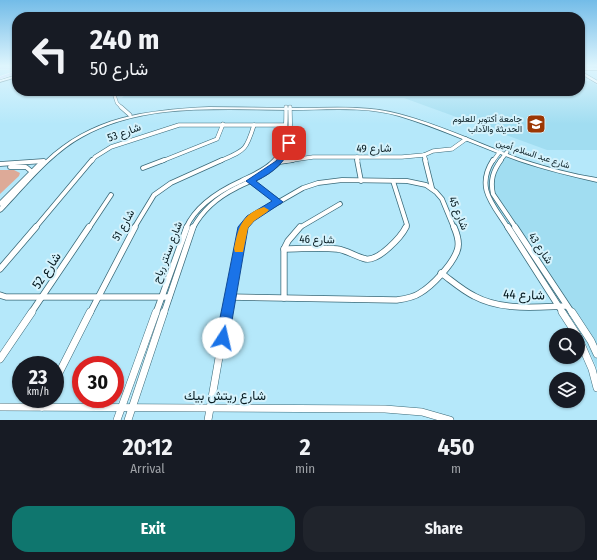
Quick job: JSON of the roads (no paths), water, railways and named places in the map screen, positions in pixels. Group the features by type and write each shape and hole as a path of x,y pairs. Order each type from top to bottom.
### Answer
{"street":[{"path":"115,96 117,103 130,115"},
{"name":"شارع عبد السلام أمين","path":"0,204 31,175 73,140 108,124 144,113 189,108"},
{"name":"شارع عبد السلام أمين","path":"288,108 357,109 385,112 501,151"},
{"name":"شارع سنتر رباح","path":"128,420 168,297 197,220 207,208 219,198 266,168 278,156 285,144 288,108"},
{"name":"شارع عبد السلام أمين","path":"47,161 56,149 76,136 106,122 158,109 357,108 391,111 411,117 546,169 597,179"},
{"name":"شارع 53","path":"0,269 99,154 118,144 174,126 190,124 254,125 286,129"},
{"path":"143,168 212,142 217,139 223,124"},
{"name":"شارع 51","path":"64,363 128,237 154,195 171,184 240,152 248,144 254,125"},
{"name":"شارع سنتر رباح","path":"124,401 191,218 209,199 224,189 264,174 279,162 288,147 286,129"},
{"name":"شارع 49","path":"279,162 313,157 424,155 433,151 452,149 466,139"},
{"name":"شارع 43","path":"501,151 485,173 484,182 486,193 572,328"},
{"name":"شارع 43","path":"506,153 492,175 491,184 493,194 566,306 591,341 597,354"},
{"path":"208,420 243,227 251,218 278,202 303,188 318,183 362,180 413,181 432,188 432,179 424,155"},
{"path":"357,157 362,180"},
{"path":"2,165 47,161"},
{"path":"2,165 26,167 31,175"},
{"name":"شارع عبد السلام أمين","path":"0,210 31,175"},
{"path":"248,180 278,202"},
{"name":"شارع 46","path":"284,249 338,249 367,259 378,256 402,235 408,225 393,181"},
{"name":"شارع 45","path":"230,297 396,300 419,294 427,288 455,258 459,242 442,199 432,188"},
{"name":"شارع 52","path":"0,359 111,195"},
{"path":"284,298 284,249 286,242 295,230 340,204"},
{"name":"شارع 44","path":"441,273 468,293 491,303 515,308 566,306"},
{"path":"0,294 6,297 168,297"},
{"name":"شارع 43","path":"585,354 592,369 597,388"},
{"name":"شارع ريتش بيك","path":"0,407 12,407"},
{"name":"شارع ريتش بيك","path":"124,407 385,409 422,412 450,420"},
{"name":"شارع سنتر رباح","path":"117,420 122,408"}],"place":[{"name":"جامعة أكتوبر للعلوم الحديثة والآداب","path":"536,124"}]}
